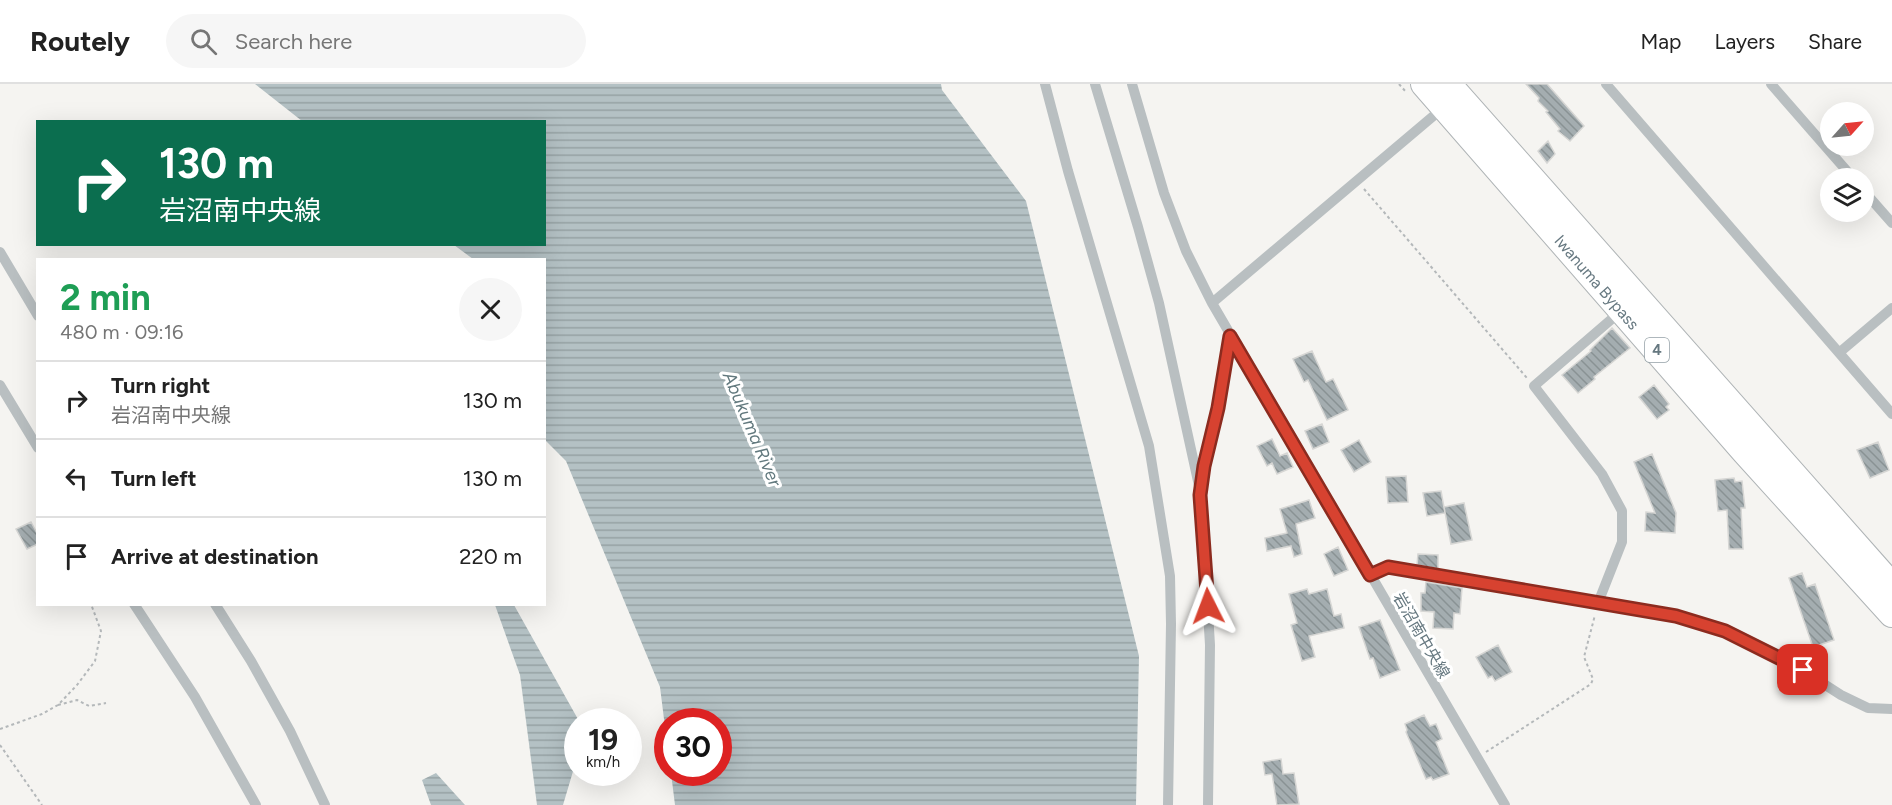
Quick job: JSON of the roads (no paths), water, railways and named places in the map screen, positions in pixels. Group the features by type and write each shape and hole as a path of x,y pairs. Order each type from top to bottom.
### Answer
{"highway":[{"name":"Iwanuma Bypass","path":"1424,84 1453,92 1892,586"},
{"name":"Iwanuma Bypass","path":"1453,92 1622,310 1745,452 1892,614"}],"street":[{"path":"1046,84 1068,171 1149,446 1170,576 1168,805"},
{"path":"1095,84 1159,303 1200,495 1210,645 1208,805"},
{"name":"岩沼南中央線","path":"1132,84 1164,193 1186,252 1212,303 1505,805"},
{"path":"1606,84 1892,414"},
{"path":"1771,84 1844,168"},
{"path":"1212,303 1356,180 1453,92"},
{"path":"1874,203 1892,223"},
{"path":"0,252 36,313"},
{"path":"1840,352 1892,308"},
{"path":"1598,603 1622,542 1622,511 1602,474 1534,386 1622,310"},
{"path":"1200,495 1230,336"},
{"path":"0,385 36,445"},
{"path":"1370,575 1388,567 1676,616 1725,631 1803,670 1841,695 1868,708 1892,709"},
{"path":"135,606 195,697 256,805"},
{"path":"216,606 290,731 325,805"}],"water":[{"name":"Abukuma River","path":"255,84 941,84 942,90 1026,201 1139,656 1136,805 675,805 673,786 732,786 732,708 663,708 660,687 566,461 546,441 546,258 472,258 455,246 546,246 546,120 301,120"},
{"path":"495,606 515,606 572,708 564,708 564,786 569,786 563,805 537,805 520,675"},
{"path":"436,773 465,805 431,805 422,780"}]}
